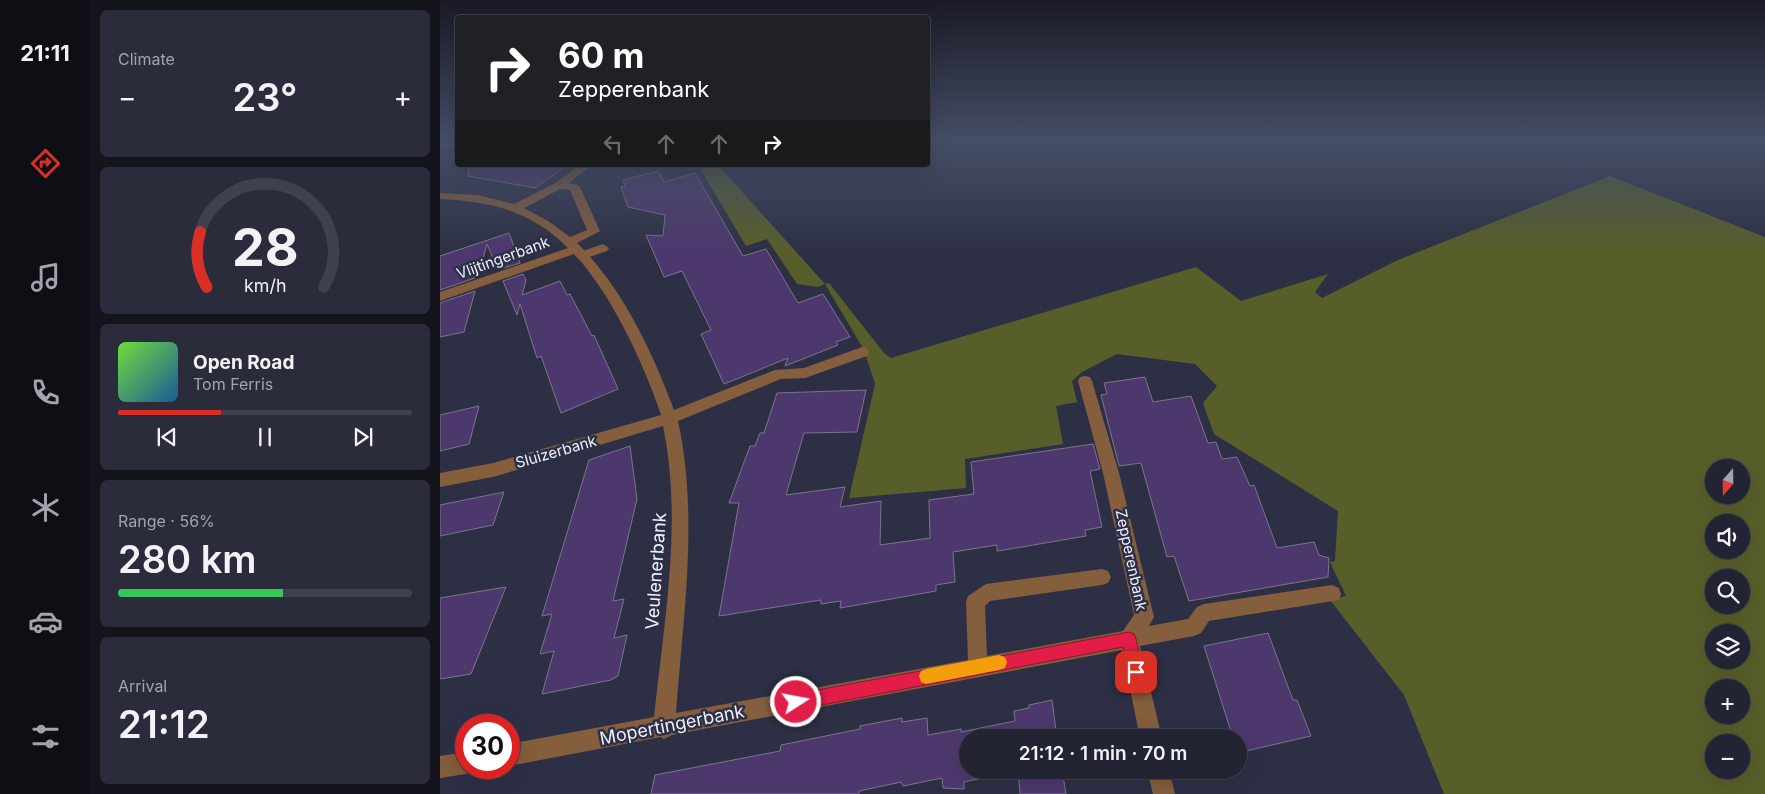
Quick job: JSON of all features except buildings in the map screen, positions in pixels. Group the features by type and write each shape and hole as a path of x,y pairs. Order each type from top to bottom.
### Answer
{"street":[{"path":"515,208 558,186 569,178"},
{"path":"558,186 574,187 594,231 576,249"},
{"name":"Veulenerbank","path":"440,196 487,200 515,208 538,221 576,249 613,298 643,354 670,418 679,464 681,537 664,728"},
{"path":"576,249 603,248"},
{"name":"Vlijtingerbank","path":"440,298 576,249"},
{"path":"670,418 780,374 805,373 862,352"},
{"name":"Zepperenbank","path":"1085,381 1111,472 1144,617 1129,639"},
{"name":"Sluizerbank","path":"440,480 492,470 670,418"},
{"path":"978,666 975,602 986,592 1102,577"},
{"name":"Mopertingerbank","path":"520,753 664,728 978,666 1194,627 1204,613 1332,594"},
{"path":"1129,639 1149,729"},
{"path":"440,767 455,765"},
{"path":"1160,779 1164,794"}],"green space":[{"path":"706,178 730,178 825,284 818,287 797,284 767,239 746,246"},
{"path":"1605,178 1615,178 1765,237 1765,794 1444,794 1404,695 1330,600 1346,596 1330,562 1335,561 1338,511 1214,434 1203,403 1217,386 1195,364 1117,354 1082,372 1072,381 1077,402 1056,406 1063,444 965,459 966,488 849,498 875,384 864,350 825,284 829,283 884,353 891,358 1196,267 1241,301 1328,274 1315,292 1322,298 1398,260"}],"slow traffic":[{"path":"926,676 999,662"}],"route":[{"path":"796,702 1129,639 1136,672"}]}
